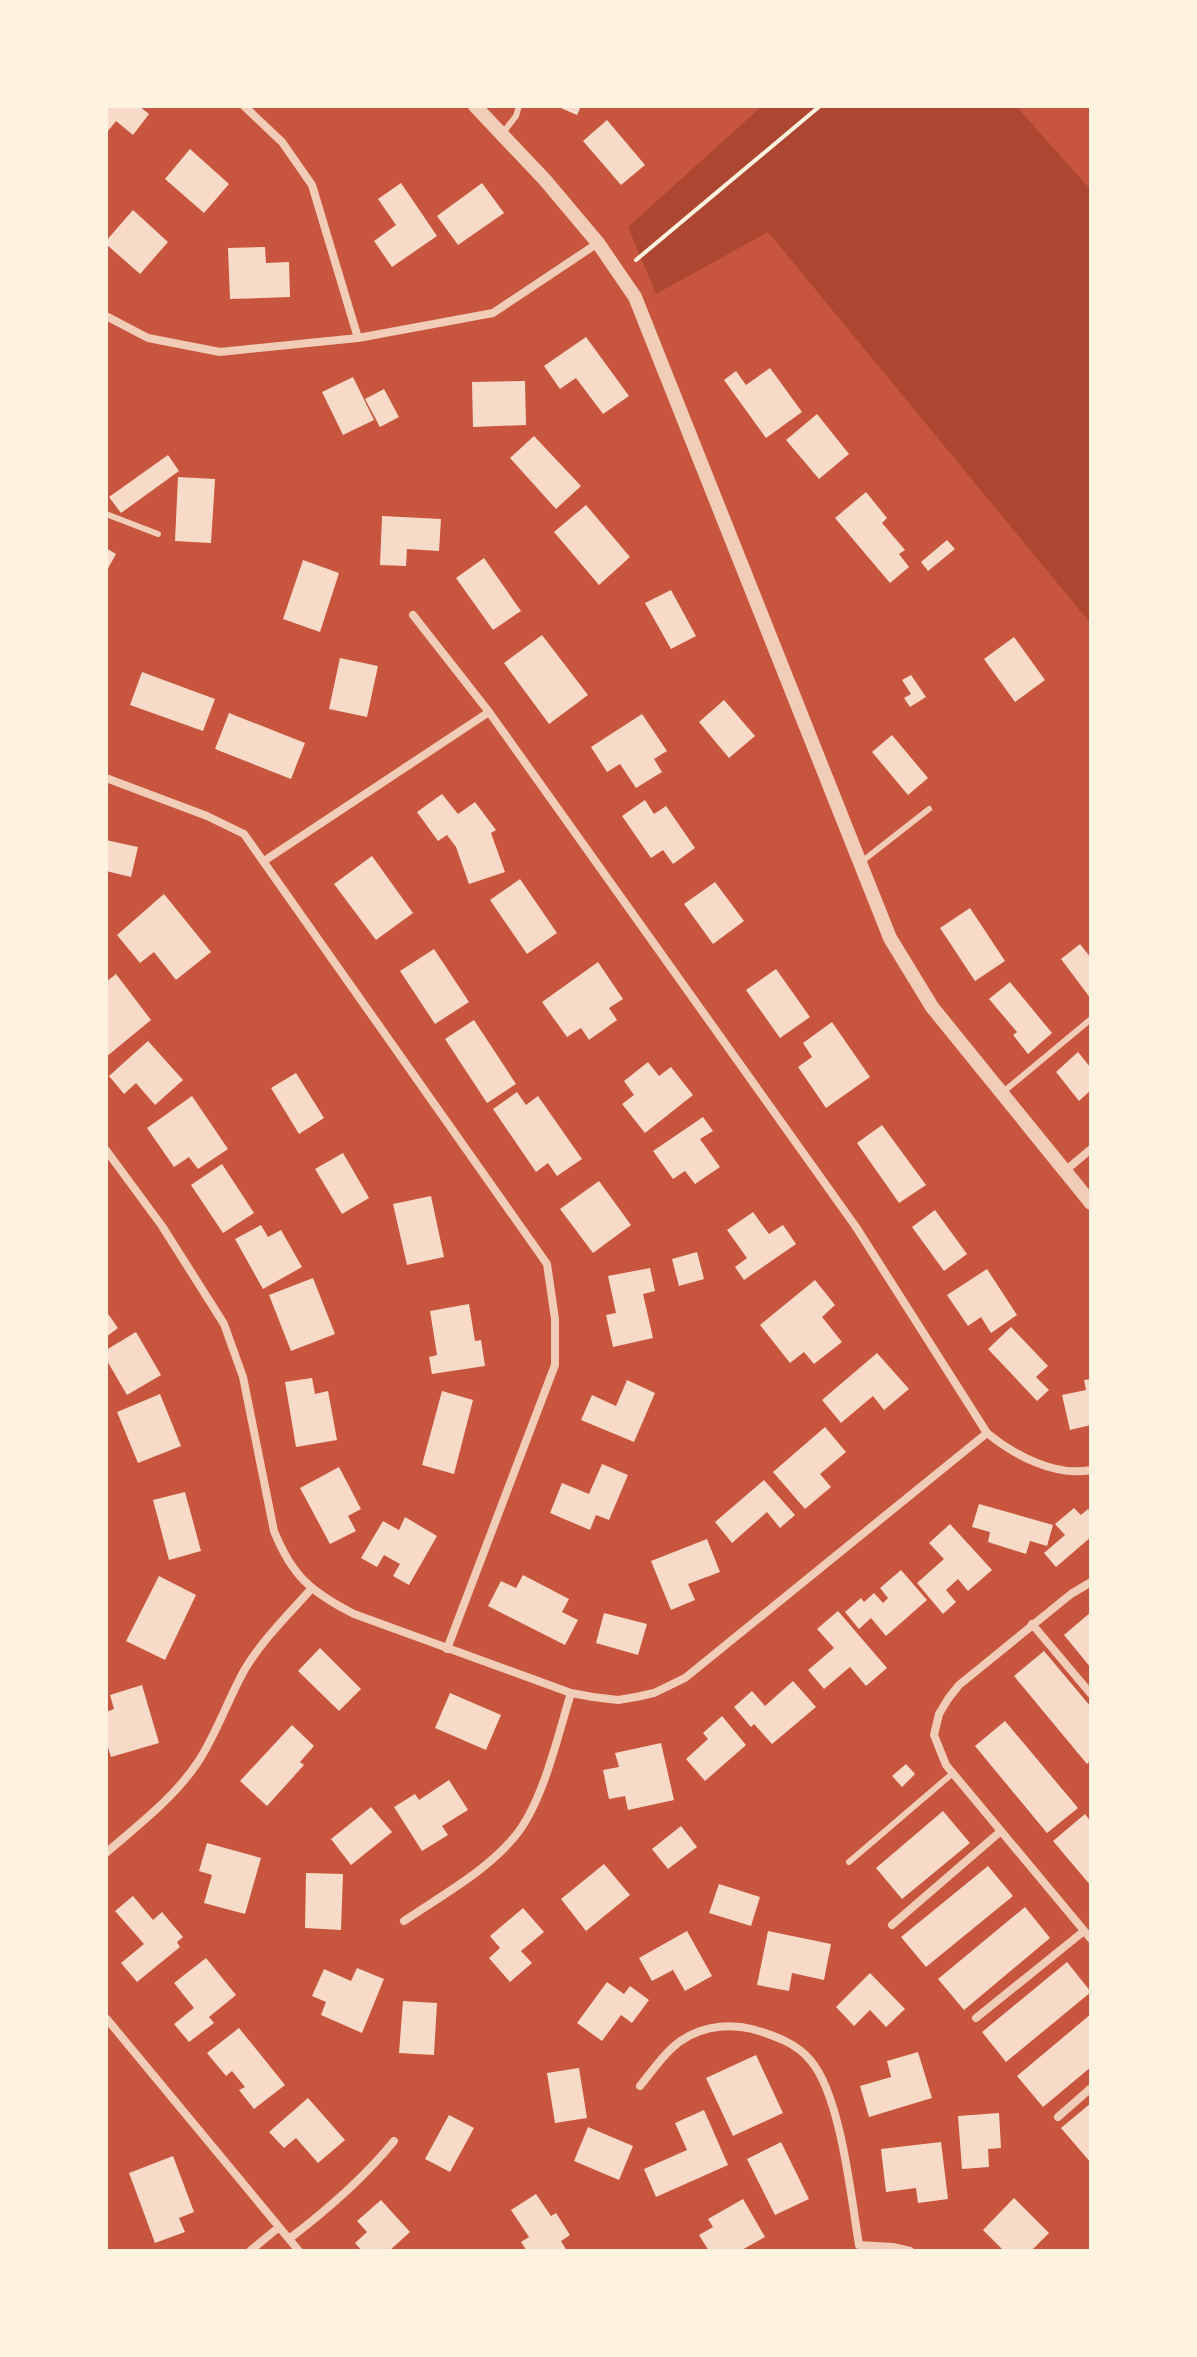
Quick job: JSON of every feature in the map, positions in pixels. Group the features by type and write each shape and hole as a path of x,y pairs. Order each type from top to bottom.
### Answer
{"street":[{"path":"244,106 282,142 312,185 358,338"},
{"path":"475,106 545,180 598,243 635,297 890,938 932,1007 1091,1203"},
{"path":"106,316 148,338 220,352 358,338 493,313 598,243"},
{"path":"413,615 489,712 856,1227 987,1433 1024,1459 1076,1473 1091,1470"},
{"path":"264,861 489,712"},
{"path":"106,778 207,816 244,834 547,1264 555,1319 555,1365 447,1649"},
{"path":"1065,1171 1091,1149"},
{"path":"106,1150 162,1226 224,1324 243,1377 274,1531 292,1567 327,1600 354,1614 571,1693 618,1700 654,1693 685,1678 987,1433"},
{"path":"1091,1582 1032,1624 959,1685 939,1714 934,1735 938,1749 953,1773 1091,1939"},
{"path":"106,1853 176,1790 197,1763 245,1670 262,1644 312,1588"},
{"path":"1032,1624 1091,1694"},
{"path":"404,1921 483,1867 517,1834 538,1794 571,1693"},
{"path":"892,1925 1001,1831"},
{"path":"976,2018 1084,1931"},
{"path":"106,2018 299,2251"},
{"path":"640,2086 673,2046 706,2028 739,2026 779,2036 811,2060 831,2096 859,2245"},
{"path":"1058,2117 1091,2088"},
{"path":"289,2239 377,2162 394,2141"},
{"path":"250,2251 279,2227"},
{"path":"849,2251 859,2245 910,2251"}],"lane":[{"path":"502,134 516,116 519,106"},
{"path":"106,514 158,534"},
{"path":"860,863 929,809"},
{"path":"1002,1093 1091,1019"},
{"path":"849,1862 953,1773"}],"path":[{"path":"636,260 820,106"}],"shaded area":[{"path":"762,106 1016,106 1091,190 1091,624 768,232 656,294 628,227"}],"building":[{"path":"106,106 139,106 149,114 133,135 116,121 108,131"},
{"path":"556,106 581,106 577,115"},
{"path":"607,120 645,165 621,185 583,141"},
{"path":"190,149 229,184 204,213 165,179"},
{"path":"401,183 437,236 392,267 374,241 396,225 378,199"},
{"path":"482,183 504,213 458,245 437,216"},
{"path":"133,210 168,242 140,274 106,244"},
{"path":"265,247 266,263 289,262 290,297 230,299 228,248"},
{"path":"586,337 629,396 603,414 576,378 560,389 544,366"},
{"path":"770,368 802,412 766,438 724,380 736,371 746,385"},
{"path":"353,377 374,420 343,435 322,392"},
{"path":"525,381 526,425 473,427 472,382"},
{"path":"384,389 399,417 380,427 365,399"},
{"path":"817,414 849,454 819,479 786,440"},
{"path":"534,436 581,486 556,509 510,458"},
{"path":"168,455 179,471 121,513 109,497"},
{"path":"178,477 215,479 211,543 175,541"},
{"path":"866,492 887,518 882,523 905,550 899,554 909,567 890,583 835,518"},
{"path":"586,505 630,557 599,585 554,532"},
{"path":"382,516 441,519 439,551 407,549 406,566 380,565"},
{"path":"947,540 955,549 928,571 921,562"},
{"path":"106,548 116,554 106,572"},
{"path":"484,558 521,611 493,630 456,578"},
{"path":"303,560 339,573 320,632 283,619"},
{"path":"671,590 696,636 671,649 645,603"},
{"path":"542,635 588,695 549,724 504,663"},
{"path":"1014,637 1045,680 1015,702 984,659"},
{"path":"340,658 378,666 367,717 329,709"},
{"path":"142,672 215,699 203,731 130,705"},
{"path":"911,675 926,697 910,707 904,698 911,694 902,680"},
{"path":"724,700 755,736 729,758 699,722"},
{"path":"229,713 305,743 291,779 215,749"},
{"path":"642,714 667,751 654,759 662,772 636,788 620,764 607,772 591,747"},
{"path":"892,735 928,778 908,795 872,752"},
{"path":"442,794 458,814 475,802 496,830 491,833 505,872 469,884 456,847 447,835 438,841 417,812"},
{"path":"645,800 654,814 666,806 695,848 673,864 663,850 651,858 622,816"},
{"path":"106,840 138,847 131,877 106,871"},
{"path":"372,856 413,913 376,940 334,884"},
{"path":"520,879 557,933 527,954 490,900"},
{"path":"715,882 744,921 713,944 684,904"},
{"path":"164,894 211,952 176,980 154,952 140,963 117,935"},
{"path":"970,908 1005,961 975,981 940,928"},
{"path":"1080,944 1091,958 1091,999 1061,959"},
{"path":"434,949 469,1002 435,1024 400,971"},
{"path":"598,962 623,999 609,1008 617,1020 589,1040 581,1028 567,1037 542,1002"},
{"path":"776,969 810,1017 780,1038 746,990"},
{"path":"116,974 151,1020 106,1057 106,982"},
{"path":"1010,982 1052,1033 1028,1054 1013,1035 1017,1032 989,999"},
{"path":"474,1020 516,1084 487,1103 445,1039"},
{"path":"832,1022 870,1077 826,1108 798,1067 812,1057 803,1043"},
{"path":"148,1041 183,1080 155,1105 136,1083 124,1094 109,1076"},
{"path":"1078,1052 1091,1068 1091,1090 1079,1101 1056,1072"},
{"path":"648,1062 659,1076 671,1067 693,1095 645,1133 622,1104 634,1095 624,1081"},
{"path":"296,1073 324,1118 299,1134 271,1088"},
{"path":"517,1092 526,1105 538,1096 582,1159 557,1176 548,1163 536,1172 493,1109"},
{"path":"192,1096 228,1149 198,1169 189,1157 174,1167 147,1128"},
{"path":"703,1117 713,1131 700,1139 720,1167 695,1184 685,1171 673,1179 653,1151"},
{"path":"882,1125 926,1185 899,1203 857,1143"},
{"path":"343,1153 369,1198 342,1214 315,1169"},
{"path":"222,1164 254,1213 223,1233 191,1185"},
{"path":"599,1181 631,1225 593,1253 560,1209"},
{"path":"431,1196 444,1257 407,1265 393,1204"},
{"path":"935,1210 967,1254 944,1271 912,1227"},
{"path":"753,1212 769,1234 783,1225 796,1244 744,1280 735,1267 747,1258 727,1230"},
{"path":"261,1225 268,1237 281,1230 302,1267 263,1289 235,1239"},
{"path":"697,1252 704,1279 679,1286 672,1259"},
{"path":"650,1268 655,1291 643,1294 653,1338 613,1347 606,1315 616,1313 608,1276"},
{"path":"987,1269 1017,1315 991,1333 981,1317 968,1326 947,1295"},
{"path":"313,1278 335,1334 291,1351 269,1295"},
{"path":"815,1280 835,1305 822,1317 842,1342 814,1364 804,1352 790,1363 760,1325"},
{"path":"469,1304 475,1341 481,1340 485,1366 432,1374 429,1357 437,1355 430,1311"},
{"path":"106,1311 118,1328 106,1337"},
{"path":"1011,1327 1048,1366 1036,1377 1049,1390 1037,1401 988,1349"},
{"path":"136,1332 161,1375 127,1395 106,1359 106,1350"},
{"path":"877,1353 909,1389 884,1410 873,1396 841,1423 822,1400"},
{"path":"312,1378 315,1394 328,1391 337,1440 296,1447 285,1382"},
{"path":"1091,1379 1091,1425 1070,1430 1062,1395 1086,1390 1084,1380"},
{"path":"627,1380 655,1393 634,1442 581,1420 592,1395 616,1406"},
{"path":"442,1391 473,1400 454,1474 422,1465"},
{"path":"160,1394 181,1446 138,1463 117,1412"},
{"path":"825,1427 846,1452 820,1474 831,1487 805,1509 773,1472"},
{"path":"602,1464 628,1475 609,1520 596,1515 590,1530 550,1513 562,1483 589,1494"},
{"path":"339,1467 361,1509 348,1516 356,1531 330,1544 300,1488"},
{"path":"764,1480 795,1515 780,1528 767,1512 732,1543 715,1522"},
{"path":"185,1492 201,1551 169,1560 153,1500"},
{"path":"979,1504 1053,1525 1047,1546 1030,1541 1026,1554 988,1542 990,1532 972,1527"},
{"path":"1074,1508 1081,1515 1088,1509 1091,1513 1091,1537 1056,1567 1044,1553 1065,1535 1055,1524"},
{"path":"405,1517 437,1536 409,1585 393,1576 400,1564 384,1555 377,1567 361,1558 383,1521 399,1530"},
{"path":"950,1524 992,1570 968,1591 958,1579 946,1590 956,1602 943,1614 917,1583 944,1559 929,1543"},
{"path":"707,1539 720,1572 688,1584 695,1600 671,1610 651,1561"},
{"path":"901,1570 927,1600 886,1636 871,1618 859,1629 845,1612 861,1598 864,1602 874,1593 883,1603 888,1598 880,1588"},
{"path":"523,1575 569,1599 562,1612 578,1620 565,1645 488,1606 501,1581 516,1588"},
{"path":"159,1576 196,1595 165,1660 126,1641"},
{"path":"838,1611 887,1668 866,1686 850,1667 824,1689 808,1670 834,1648 817,1629"},
{"path":"1091,1612 1091,1668 1064,1635"},
{"path":"604,1613 647,1624 638,1655 596,1643"},
{"path":"320,1648 361,1689 339,1711 298,1671"},
{"path":"1044,1651 1091,1707 1091,1760 1087,1764 1014,1676"},
{"path":"793,1681 816,1707 772,1744 754,1724 751,1727 734,1707 752,1691 765,1706"},
{"path":"142,1685 159,1743 111,1757 106,1741 106,1712 114,1709 110,1695"},
{"path":"450,1693 501,1715 486,1750 435,1728"},
{"path":"722,1716 746,1745 705,1781 686,1759 708,1739 703,1733"},
{"path":"1005,1721 1078,1808 1047,1833 975,1746"},
{"path":"292,1725 314,1746 300,1762 304,1765 267,1806 240,1781"},
{"path":"661,1743 674,1800 628,1810 625,1796 609,1799 603,1770 619,1767 615,1753"},
{"path":"906,1764 915,1774 902,1787 892,1776"},
{"path":"449,1780 468,1810 442,1826 448,1835 422,1851 394,1807 415,1794 419,1800"},
{"path":"371,1807 392,1832 351,1865 331,1839"},
{"path":"943,1811 970,1843 902,1899 876,1868"},
{"path":"1085,1814 1091,1822 1091,1886 1053,1841"},
{"path":"681,1826 697,1847 668,1869 652,1849"},
{"path":"207,1843 261,1858 245,1914 204,1903 212,1875 199,1871"},
{"path":"604,1864 630,1895 586,1931 561,1899"},
{"path":"988,1866 1013,1896 926,1967 901,1937"},
{"path":"306,1873 343,1874 341,1930 305,1928"},
{"path":"719,1884 760,1897 751,1926 709,1913"},
{"path":"133,1896 153,1920 162,1912 183,1937 177,1942 180,1947 137,1982 121,1963 144,1944 115,1911"},
{"path":"1025,1907 1050,1938 964,2010 938,1979"},
{"path":"523,1908 544,1932 521,1951 532,1963 510,1982 489,1958 500,1948 490,1936"},
{"path":"687,1931 712,1976 685,1991 673,1970 652,1981 639,1958"},
{"path":"768,1931 831,1944 824,1980 792,1973 789,1991 757,1985"},
{"path":"206,1958 236,1995 209,2017 214,2023 189,2042 174,2024 194,2008 174,1983"},
{"path":"1067,1962 1091,1992 1006,2062 982,2032"},
{"path":"357,1968 384,1979 362,2033 321,2015 326,2002 312,1996 324,1969 351,1981"},
{"path":"870,1973 905,2009 886,2027 870,2010 854,2026 836,2007"},
{"path":"607,1982 624,1994 630,1986 649,2000 632,2023 621,2015 602,2041 577,2023"},
{"path":"403,2001 437,2003 434,2055 399,2053"},
{"path":"1091,2014 1091,2067 1043,2107 1017,2076"},
{"path":"239,2028 285,2085 254,2109 239,2090 245,2087 232,2071 226,2076 207,2053"},
{"path":"918,2052 932,2098 869,2117 860,2086 891,2077 887,2061"},
{"path":"756,2055 783,2113 733,2136 706,2078"},
{"path":"579,2068 587,2118 555,2123 547,2073"},
{"path":"308,2098 345,2140 318,2163 296,2138 284,2148 269,2132"},
{"path":"1091,2103 1091,2163 1061,2128"},
{"path":"704,2110 728,2165 656,2197 644,2169 687,2150 675,2123"},
{"path":"999,2113 1001,2148 988,2149 989,2167 962,2169 958,2116"},
{"path":"449,2115 474,2128 450,2172 425,2159"},
{"path":"588,2127 633,2146 619,2180 574,2161"},
{"path":"781,2142 809,2199 775,2215 747,2159"},
{"path":"941,2142 948,2199 918,2203 916,2188 886,2192 881,2149"},
{"path":"173,2156 194,2212 179,2218 185,2232 155,2243 129,2173"},
{"path":"536,2194 551,2216 556,2213 570,2235 561,2241 567,2251 527,2251 521,2242 529,2237 511,2210"},
{"path":"1014,2198 1049,2233 1031,2251 1004,2251 983,2230"},
{"path":"743,2199 765,2237 740,2251 709,2251 699,2235 713,2227 708,2219"},
{"path":"381,2200 410,2232 389,2251 362,2251 355,2243 367,2232 357,2221"}]}
